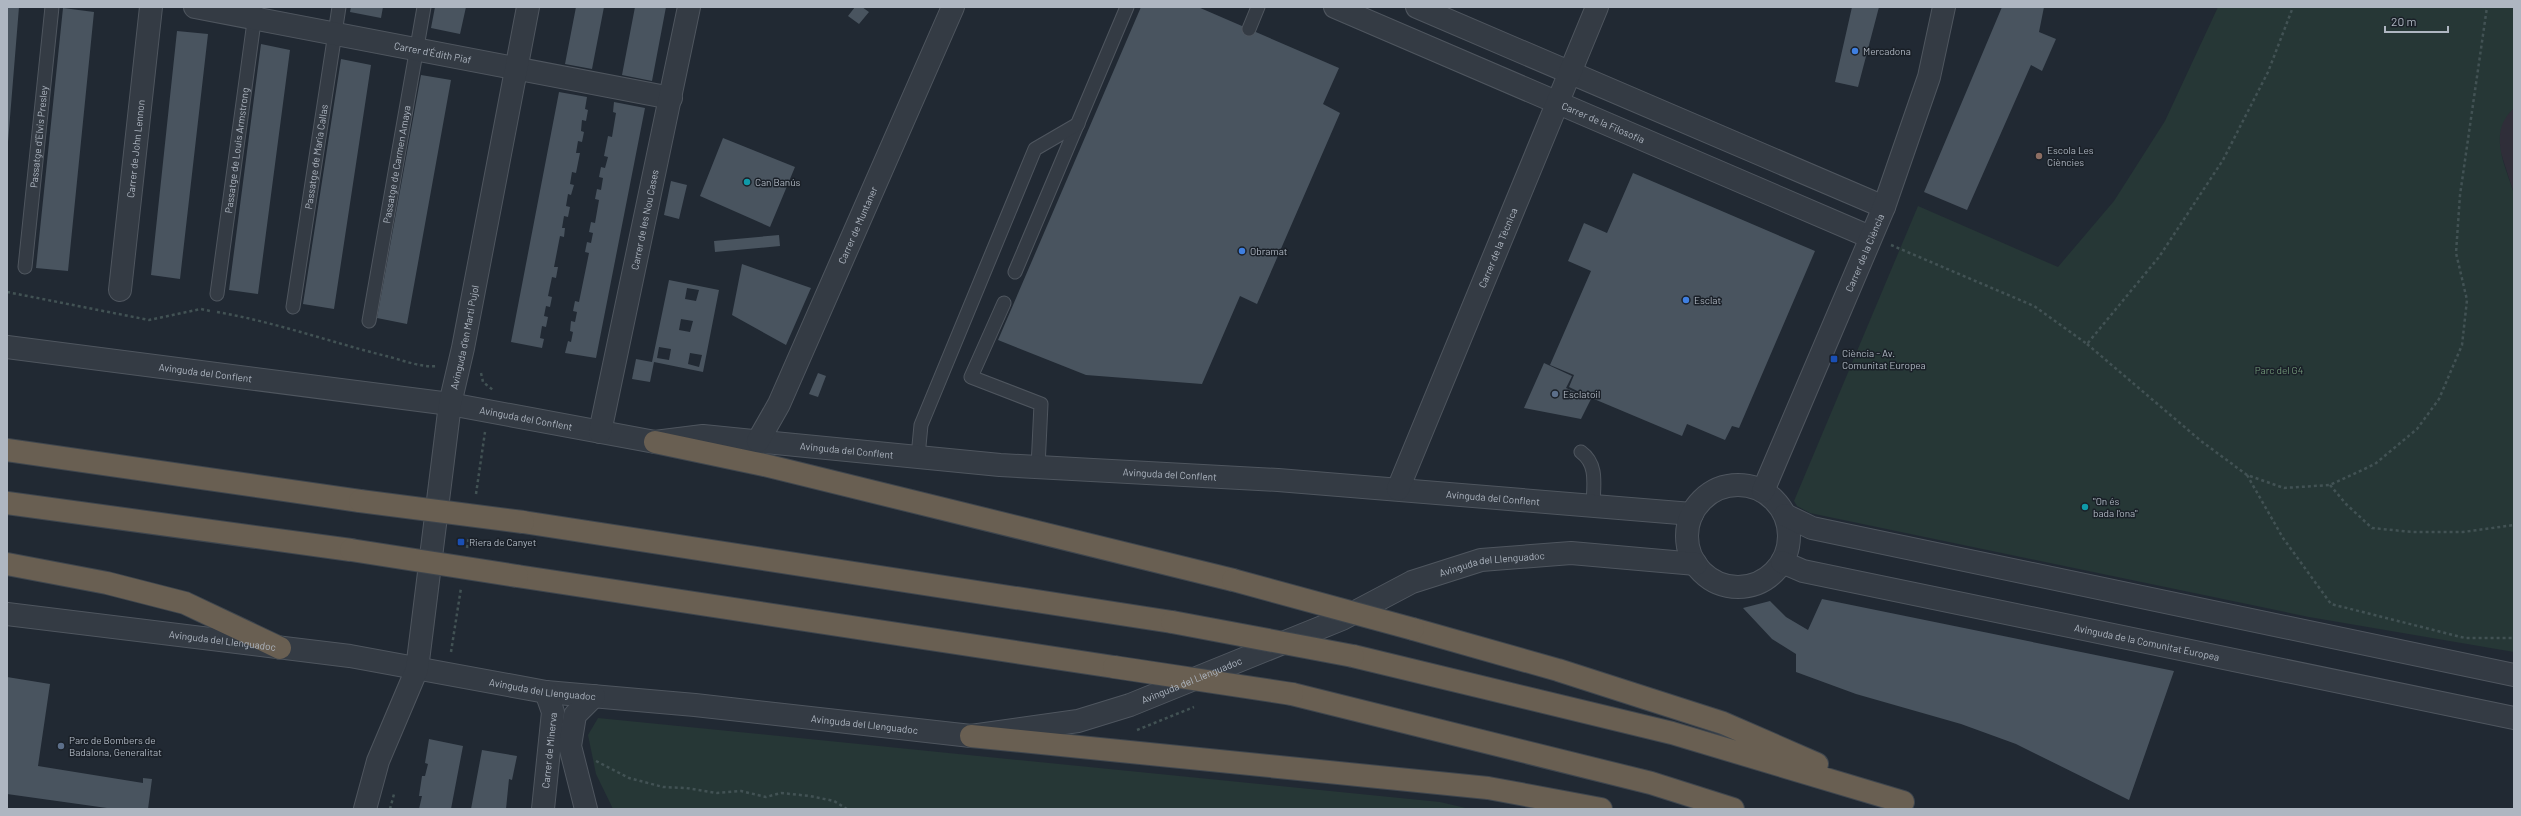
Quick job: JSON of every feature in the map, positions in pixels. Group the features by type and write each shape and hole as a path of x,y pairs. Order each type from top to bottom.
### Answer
{"highway":[{"path":"655,442 764,465 1233,580 1558,670 1723,723 1911,806"},
{"path":"7,450 360,501 523,522 1172,622 1353,656 1672,733 1911,806"},
{"path":"7,503 351,550 1292,694 1651,783 1733,809"},
{"path":"7,564 108,583 185,603 280,648"},
{"path":"971,736 1488,788 1601,809"}],"street":[{"name":"Carrer de John Lennon","path":"120,290 151,7"},
{"name":"Carrer d'Édith Piaf","path":"194,7 255,13 334,33 671,98"},
{"name":"Avinguda d'en Martí Pujol","path":"417,670 450,404 463,348 528,7"},
{"name":"Carrer de les Nou Cases","path":"600,432 689,7"},
{"name":"Carrer de Muntaner","path":"758,441 780,404 953,7"},
{"name":"Carrer de la Filosofia","path":"1335,7 1870,237"},
{"path":"1417,7 1884,207"},
{"name":"Carrer de la Tècnica","path":"1398,490 1598,7"},
{"name":"Carrer de la Ciència","path":"1762,491 1884,207 1929,76 1944,7"},
{"name":"Avinguda del Conflent","path":"7,347 450,404 655,442 703,436 1038,466 1256,478 1593,508 1692,514"},
{"path":"1743,485 1762,491 1776,502 1785,516 1789,531 1788,546 1782,562 1767,578 1758,584 1740,587 1715,582 1704,574 1696,564 1689,550 1687,533 1692,514 1710,493 1721,488 1743,485"},
{"path":"1785,516 1812,528 2514,675"},
{"name":"Avinguda del Llenguadoc","path":"7,614 350,656 417,670 546,692 695,705 971,736 1078,721 1130,705 1342,619 1412,582 1481,560 1571,553 1696,564"},
{"name":"Avinguda de la Comunitat Europea","path":"1782,562 1803,571 2514,718"},
{"path":"365,809 378,761 417,670"},
{"name":"Carrer de Minerva","path":"543,809 553,712 546,692"},
{"path":"586,809 570,746 575,714 594,696"}],"lane":[{"name":"Passatge d'Elvis Presley","path":"25,267 52,7"},
{"name":"Passatge de Maria Callas","path":"294,307 339,7"},
{"name":"Passatge de Carmen Amaya","path":"368,321 424,7"},
{"path":"1015,272 1127,7"},
{"path":"1249,29 1258,7"},
{"name":"Passatge de Louis Armstrong","path":"217,294 255,13"},
{"path":"918,456 922,425 1036,149 1078,124"},
{"path":"1004,303 971,377 1041,404 1038,466"},
{"path":"1581,452 1589,458 1594,467 1593,508"}],"path":[{"path":"2087,344 2159,257 2222,160 2268,72 2293,7"},
{"path":"1870,237 2034,306 2087,344 2201,441 2247,475 2284,488 2330,485 2375,464 2417,429 2439,400 2462,344 2467,300 2456,253 2460,195 2487,7"},
{"path":"7,292 149,320 201,309 258,319 360,350 417,364"},
{"path":"482,366 483,382 493,388 492,393"},
{"path":"2247,475 2283,538 2331,604 2465,638 2514,638"},
{"path":"2330,485 2346,504 2372,528 2412,532 2463,532 2514,525"},
{"path":"1133,731 1194,707"},
{"path":"594,759 629,778 662,787 686,788 717,793 741,791 766,797 781,793 810,796 834,801 848,809"},
{"path":"390,809 394,793"}],"shaded area":[{"path":"2514,108 2514,194 2500,150 2499,129 2506,115"}],"green space":[{"name":"Parc del G4","path":"2218,7 2514,7 2514,108 2506,118 2501,128 2500,149 2514,194 2514,652 2309,617 1810,513 1797,506 1794,501 1918,206 2058,267 2114,201 2165,121"},
{"path":"598,718 1440,802 1470,809 613,809 596,774 588,735"}],"building":[{"path":"7,7 19,7 8,142 7,142"},
{"path":"351,7 383,7 381,18 350,12"},
{"path":"435,7 466,7 460,34 431,28"},
{"path":"576,7 604,7 592,69 565,64"},
{"path":"635,7 666,7 652,81 622,75"},
{"path":"855,7 862,7 869,12 859,24 848,16"},
{"path":"1141,7 1198,7 1339,68 1323,104 1340,113 1257,304 1240,296 1202,384 1086,375 998,340"},
{"name":"Mercadona","path":"1852,7 1879,7 1858,87 1835,82"},
{"path":"2002,7 2044,7 2039,32 2056,39 2042,71 2031,65 1967,210 1924,192"},
{"path":"63,8 94,12 68,271 36,268"},
{"path":"177,31 208,34 180,279 151,275"},
{"path":"261,44 290,50 258,294 229,290"},
{"path":"341,59 371,65 334,309 303,304"},
{"path":"421,75 451,80 407,324 377,318"},
{"path":"559,92 587,97 585,109 588,110 586,121 582,120 581,131 584,132 582,142 578,141 576,153 580,153 576,173 572,172 570,184 574,185 571,195 568,194 566,206 570,207 568,217 564,216 562,228 565,228 564,237 560,236 554,267 558,267 556,278 552,277 548,296 552,297 550,307 546,306 544,316 548,317 546,327 542,326 540,338 544,339 542,348 511,342"},
{"path":"614,102 645,108 596,358 565,353 568,341 571,342 573,332 570,331 571,321 575,322 577,312 573,311 575,301 579,302 589,253 585,252 587,242 591,243 593,233 589,232 591,222 595,223 599,200 595,199 597,189 601,190 603,178 599,177 601,167 605,168 608,157 604,156 608,136 612,137 616,113 613,112"},
{"name":"Can Banús","path":"723,138 795,167 770,227 700,196"},
{"name":"Esclat","path":"1633,173 1815,251 1739,428 1732,426 1725,440 1687,424 1682,436 1594,399 1569,387 1574,375 1550,365 1591,271 1568,261 1584,223 1607,233"},
{"path":"671,181 687,185 679,219 664,215"},
{"path":"779,235 780,246 715,252 714,241"},
{"path":"742,264 811,288 786,345 732,315"},
{"path":"669,280 719,290 703,372 654,362 650,382 632,379 636,359 652,362","holes":["687,288 699,290 696,301 685,299","681,319 693,321 690,332 679,330","659,347 671,349 669,360 657,358","690,353 702,355 699,367 688,364"]},
{"name":"Esclatoil","path":"1544,363 1572,376 1566,388 1591,399 1581,419 1524,408"},
{"path":"818,373 826,376 818,397 809,394"},
{"path":"1822,599 2174,671 2129,800 2016,744 1961,724 1856,694 1796,672 1796,654 1772,639 1743,608 1770,601 1786,617 1808,630"},
{"path":"7,677 50,684 38,766 143,783 143,778 152,779 148,809 114,809 7,794"},
{"path":"429,739 463,746 451,809 419,809 422,796 419,796 422,776 425,776 428,764 425,763"},
{"path":"482,750 517,756 512,780 509,779 506,809 471,809"}],"place":[{"name":"Mercadona","path":"1855,51"},
{"name":"Escola Les Ciències","path":"2039,156"},
{"name":"Can Banús","path":"747,182"},
{"name":"Obramat","path":"1242,251"},
{"name":"Esclat","path":"1686,300"},
{"name":"Ciència - Av. Comunitat Europea","path":"1834,359"},
{"name":"Esclatoil","path":"1555,394"},
{"name":"\"On és bada l'ona\"","path":"2085,507"},
{"name":"Riera de Canyet","path":"461,542"},
{"name":"Parc de Bombers de Badalona, Generalitat","path":"61,746"}]}
